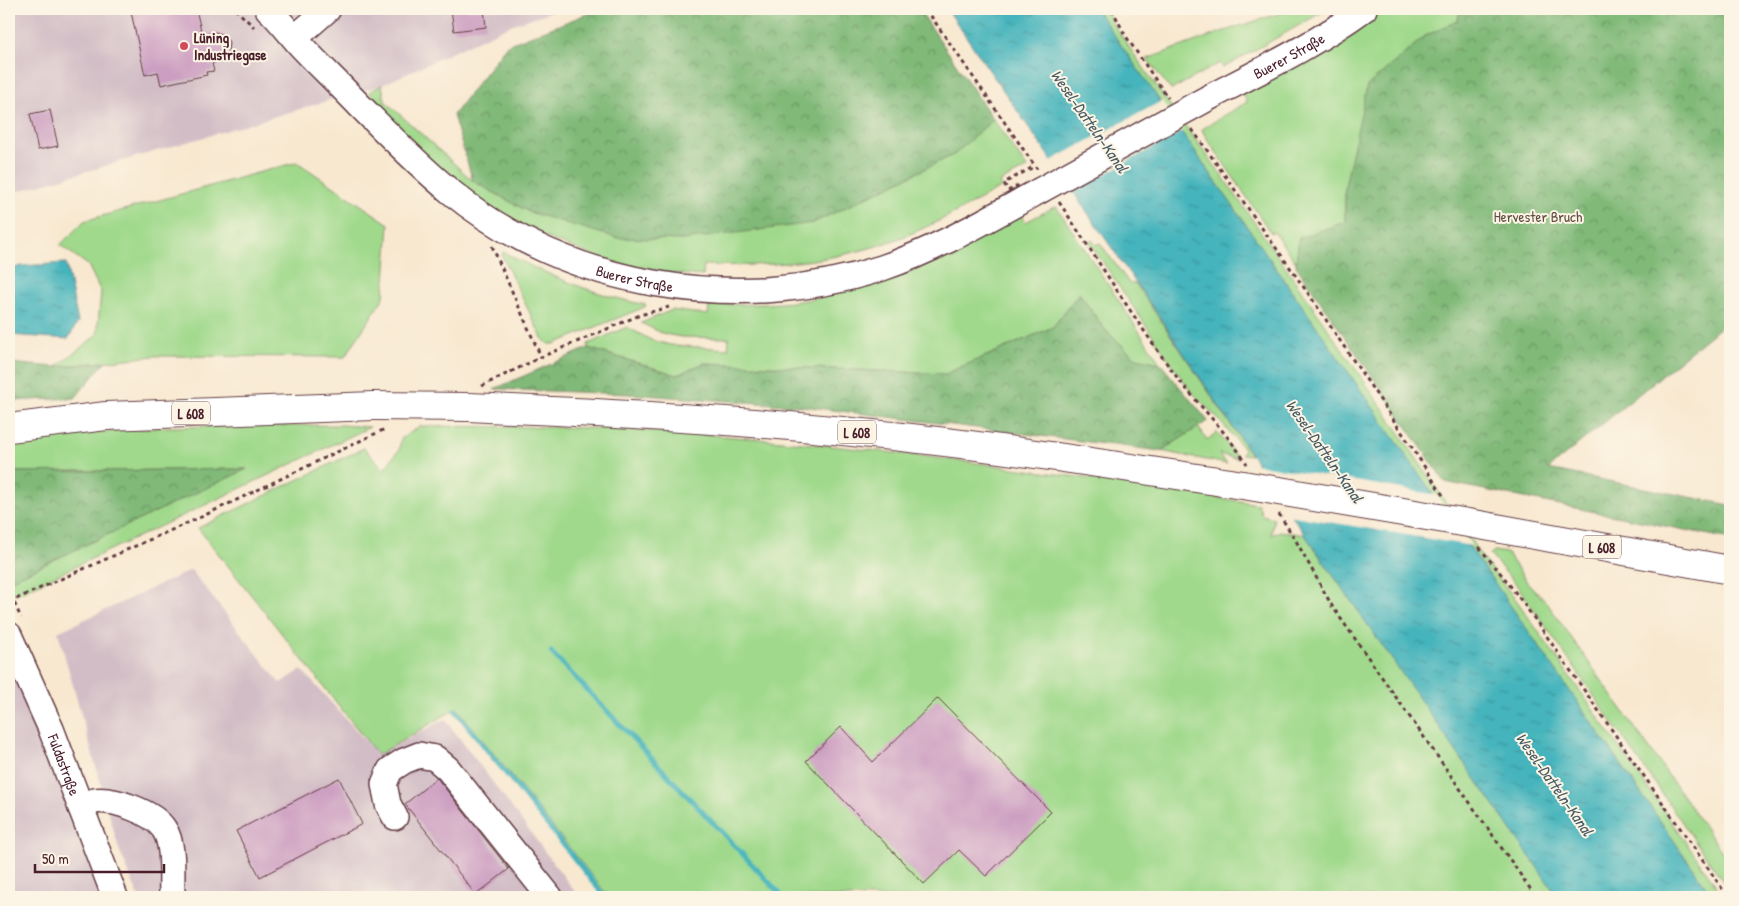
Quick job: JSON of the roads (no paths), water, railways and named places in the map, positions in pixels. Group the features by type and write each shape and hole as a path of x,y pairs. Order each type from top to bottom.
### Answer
{"main road":[{"name":"L 608","path":"9,428 106,416 374,406 473,397 863,433 1040,455 1245,475 1476,534 1730,570"}],"street":[{"name":"Buerer Straße","path":"268,9 413,160 453,194 481,214 525,240 582,264 634,279 706,289 754,290 810,285 845,278 880,268 927,250 1294,52 1364,9"},
{"path":"295,38 328,9"},
{"name":"Fuldastraße","path":"9,635 51,729 115,897"},
{"path":"394,817 388,804 384,784 390,770 404,761 419,755 435,758 448,769 550,897"},
{"path":"81,808 94,801 119,802 151,817 164,829 171,849 172,897"}],"water":[{"name":"Wesel-Datteln-Kanal","path":"947,9 1096,9 1713,897 1558,897 1305,535 1156,312"},
{"path":"66,263 78,322 68,339 9,335 9,270 21,266"}],"waterway":[{"path":"551,652 783,897"},
{"path":"455,710 605,897"}],"place":[{"name":"Lüning Industriegase","path":"184,46"}],"park label":[{"name":"Hervester Bruch","path":"1538,216"}]}
